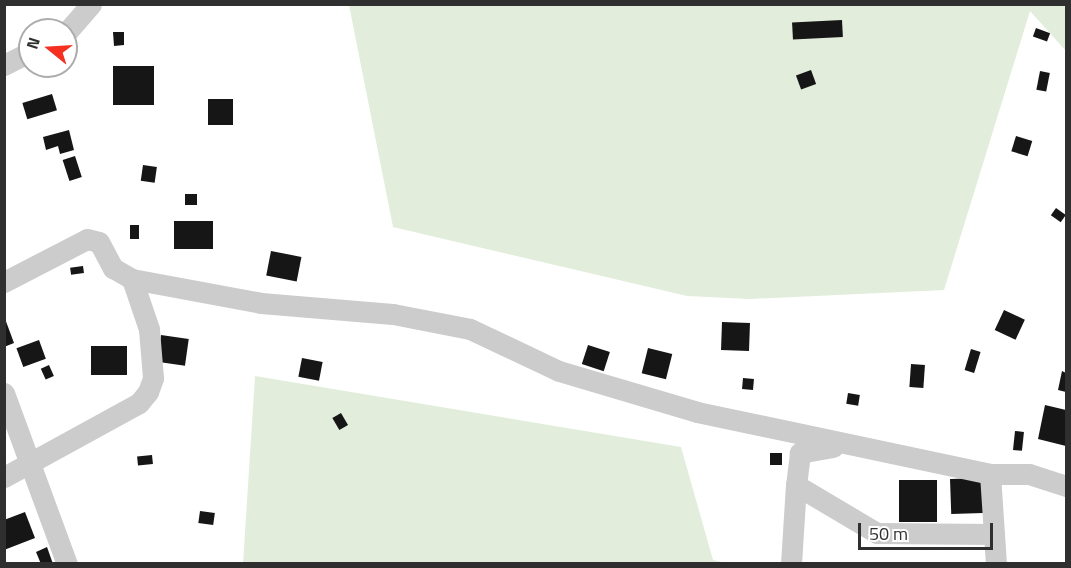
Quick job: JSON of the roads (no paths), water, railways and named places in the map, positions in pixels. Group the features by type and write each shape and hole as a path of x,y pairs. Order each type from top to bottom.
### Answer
{"street":[{"path":"78,19 91,4"},
{"path":"4,65 18,58"},
{"path":"4,282 87,239 103,244 113,268 132,279 261,303 393,314 470,329 507,351 622,391 843,445 929,458 990,474 1029,474 1066,486"},
{"path":"4,477 139,403 148,392 153,378 149,329 132,279"},
{"path":"4,393 67,564"},
{"path":"791,564 800,453 843,445"},
{"path":"990,474 996,564"},
{"path":"796,485 877,533 994,534"}]}
